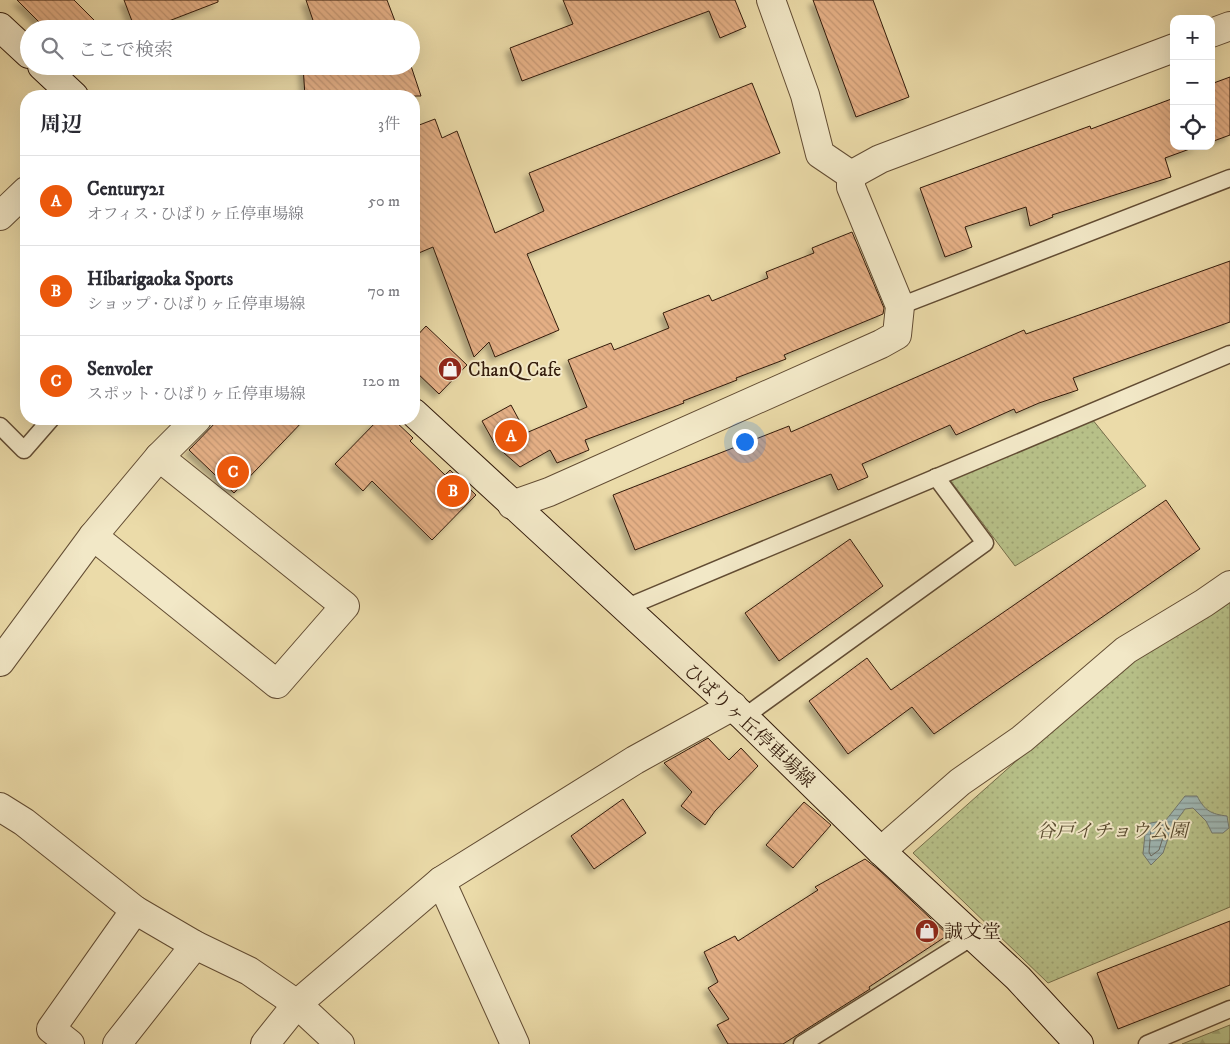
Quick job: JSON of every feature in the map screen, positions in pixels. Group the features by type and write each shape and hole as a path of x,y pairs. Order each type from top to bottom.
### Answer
{"street":[{"path":"771,0 805,95 820,154 851,175"},
{"path":"1215,32 1230,26"},
{"path":"0,27 20,46"},
{"path":"851,175 880,159 1170,50"},
{"path":"52,75 68,90"},
{"path":"512,505 549,492 881,344 897,335 900,306 851,188 851,175"},
{"path":"0,216 20,197"},
{"name":"ひばりヶ丘停車場線","path":"420,419 738,711 881,851 974,936 1051,1012 1079,1044"},
{"path":"0,662 93,536 159,457 191,425"},
{"path":"93,536 277,684 345,606 159,457"},
{"path":"881,851 960,782 1022,740 1126,650 1230,585"},
{"path":"265,1044 296,1004 441,881 635,760 738,711"},
{"path":"0,807 24,822 135,910 195,945 249,971 296,1004 340,1044"},
{"path":"441,881 515,1044"},
{"path":"70,1044 51,1029 135,910"},
{"path":"117,1044 195,945"}],"lane":[{"path":"900,306 1230,178"},
{"path":"625,608 1230,354"},
{"path":"0,426 24,450 46,425"},
{"path":"738,711 985,543 936,476"},
{"path":"802,1044 974,936"},
{"path":"1147,1044 1230,1009"}],"green space":[{"path":"1092,419 1146,486 1015,566 950,480"},
{"name":"谷戸イチョウ公園","path":"1230,574 1230,907 1048,983 913,853 1214,585"},
{"path":"1230,1025 1230,1044 1182,1044"}],"water":[{"path":"1185,796 1197,796 1209,811 1227,816 1229,828 1223,833 1212,833 1206,821 1193,808 1185,809 1172,827 1163,853 1151,865 1143,854 1146,824 1166,820"}],"building":[{"path":"17,0 74,0 94,20 37,20"},
{"path":"124,0 218,0 218,2 171,20 132,20"},
{"path":"306,0 387,0 395,20 313,20"},
{"path":"563,0 735,0 746,27 720,38 709,11 522,81 510,48 573,24"},
{"path":"813,0 873,0 909,97 856,117"},
{"path":"304,75 414,75 419,90 305,90"},
{"path":"1230,77 1230,135 1215,141 1215,105 1215,83"},
{"path":"752,83 780,153 527,254 559,330 495,357 489,342 474,357 433,247 420,252 420,125 435,119 442,138 457,131 495,233 544,211 529,173"},
{"path":"1170,99 1170,150 1187,150 1165,158 1171,177 1052,215 1053,217 1030,226 1026,207 965,227 972,247 945,257 920,188 1090,126 1091,129"},
{"path":"852,232 884,308 883,314 784,355 786,359 736,378 737,380 683,401 684,403 585,440 589,450 557,463 550,450 520,467 496,446 482,421 511,405 526,433 587,407 568,360 611,343 614,350 669,328 663,313 709,295 712,301 768,278 766,272 814,253 812,248"},
{"path":"1230,261 1230,322 1073,378 1078,390 1016,413 1014,409 956,435 950,425 862,464 868,477 838,490 831,474 635,550 613,495 789,426 791,432 1024,330 1026,334"},
{"path":"426,326 467,365 439,394 420,376 420,332"},
{"path":"213,425 299,425 234,493 189,450"},
{"path":"373,425 399,425 413,438 410,441 445,475 450,470 476,495 432,540 372,481 363,491 335,464"},
{"path":"1166,500 1200,549 934,734 912,707 848,754 809,701 867,658 891,690"},
{"path":"850,539 883,586 779,661 745,613"},
{"path":"708,738 729,760 741,748 758,766 715,811 705,825 681,806 692,792 664,763"},
{"path":"623,799 646,833 594,869 571,836"},
{"path":"804,802 831,825 793,868 766,845"},
{"path":"865,859 948,935 869,987 870,989 783,1044 728,1044 717,1025 729,1019 708,988 718,982 704,952 735,936 738,941 818,890 815,887"},
{"path":"1230,921 1230,985 1118,1029 1097,973"}],"place":[{"name":"ChanQ Cafe","path":"450,369"},
{"name":"Century21","path":"511,436"},
{"name":"Senvoler","path":"233,472"},
{"name":"Hibarigaoka Sports","path":"453,491"},
{"name":"誠文堂","path":"927,931"}]}
